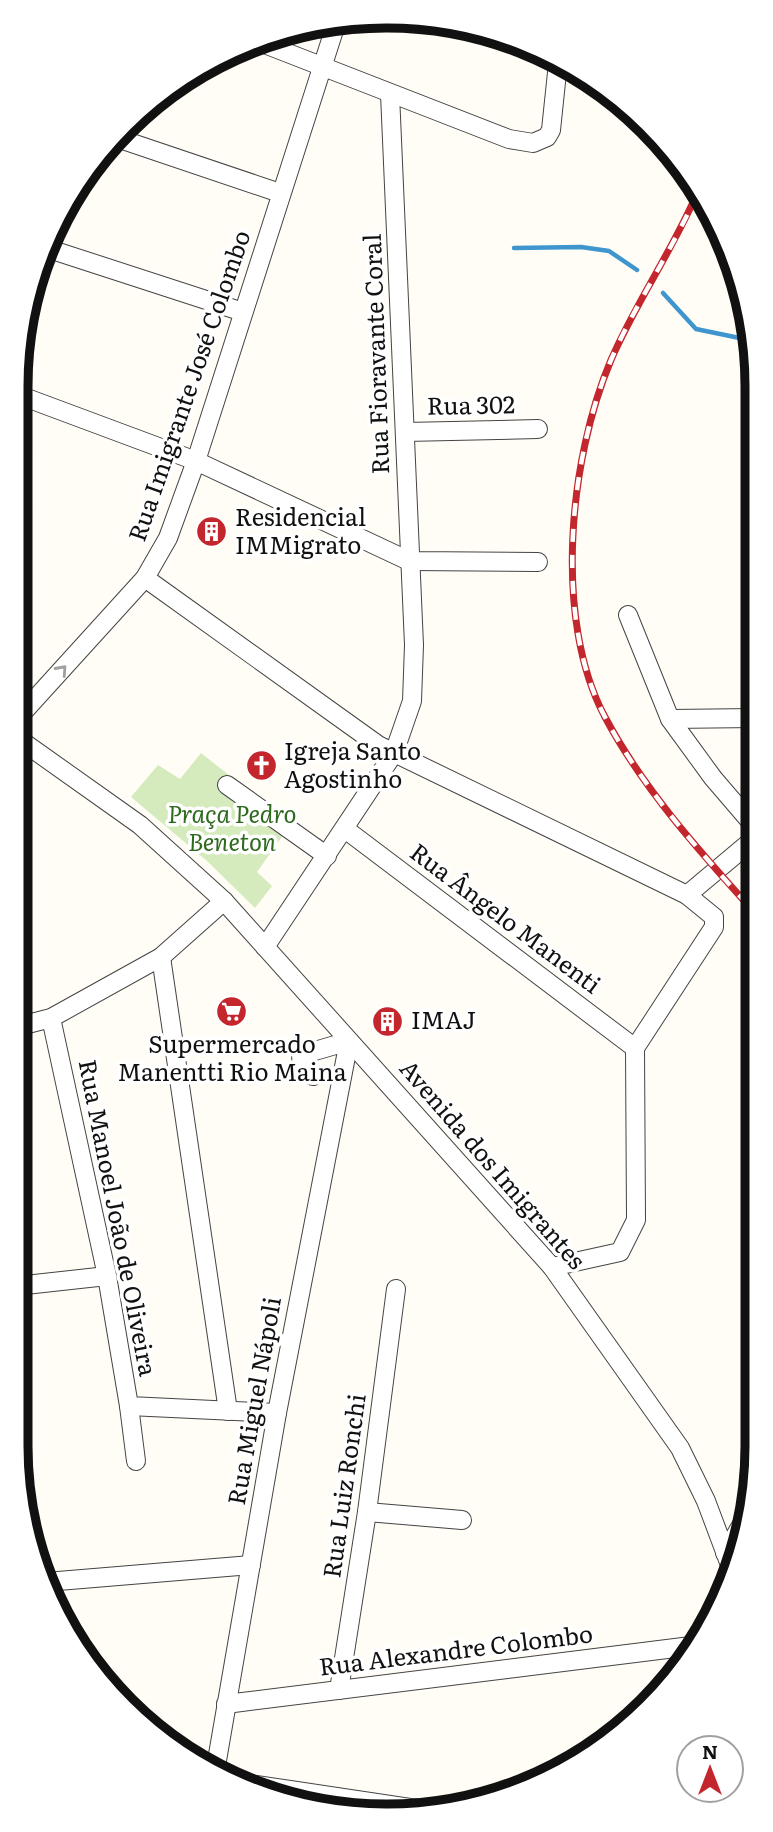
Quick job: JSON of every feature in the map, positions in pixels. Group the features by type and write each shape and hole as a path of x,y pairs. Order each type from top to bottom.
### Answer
{"street":[{"name":"Rua Imigrante José Colombo","path":"28,707 145,578 168,538 196,461 333,32"},
{"path":"271,47 509,139 533,143 547,137 553,118 557,71"},
{"name":"Rua Fioravante Coral","path":"265,947 394,753 412,701 414,645 390,94"},
{"path":"126,141 280,193"},
{"path":"54,251 243,312"},
{"path":"28,398 196,461 409,561 538,562"},
{"name":"Rua 302","path":"405,432 538,429"},
{"path":"145,578 378,745 687,895 713,917 713,927 635,1048 636,1220 620,1252 552,1267"},
{"path":"628,615 670,719 705,769 745,815"},
{"path":"670,719 745,718"},
{"name":"Avenida dos Imigrantes","path":"28,746 140,825 224,901 552,1267 680,1448 706,1501 727,1558"},
{"path":"227,785 327,856"},
{"name":"Rua Ângelo Manenti","path":"345,830 635,1048"},
{"path":"687,895 745,846"},
{"path":"28,1024 51,1018 161,957 224,901"},
{"path":"161,957 228,1411"},
{"name":"Rua Manoel João de Oliveira","path":"51,1018 107,1276 130,1406 277,1413"},
{"path":"313,1076 302,1068 301,1055 349,1041"},
{"name":"Rua Miguel Nápoli","path":"217,1761 277,1413 349,1041"},
{"path":"28,1285 107,1276"},
{"name":"Rua Luiz Ronchi","path":"339,1690 367,1512 396,1289"},
{"path":"130,1406 136,1461"},
{"path":"367,1512 461,1520"},
{"path":"725,1553 732,1541"},
{"path":"54,1581 251,1565"},
{"name":"Rua Alexandre Colombo","path":"226,1704 684,1647"},
{"path":"284,1789 384,1804"}],"green space":[{"name":"Praça Pedro Beneton","path":"201,753 291,824 257,872 272,886 255,908 207,861 131,797 158,765 180,779"}],"waterway":[{"path":"514,248 581,247 609,251 637,270"},
{"path":"663,293 696,329 742,338"}],"railway":[{"path":"693,201 621,339 597,400 585,444 577,491 573,588 578,634 589,678 605,717 655,795 745,902"}],"place":[{"name":"Residencial IMMigrato","path":"212,532"},
{"name":"Igreja Santo Agostinho","path":"261,766"},
{"name":"Supermercado Manentti Rio Maina","path":"232,1011"},
{"name":"IMAJ","path":"388,1021"}]}
